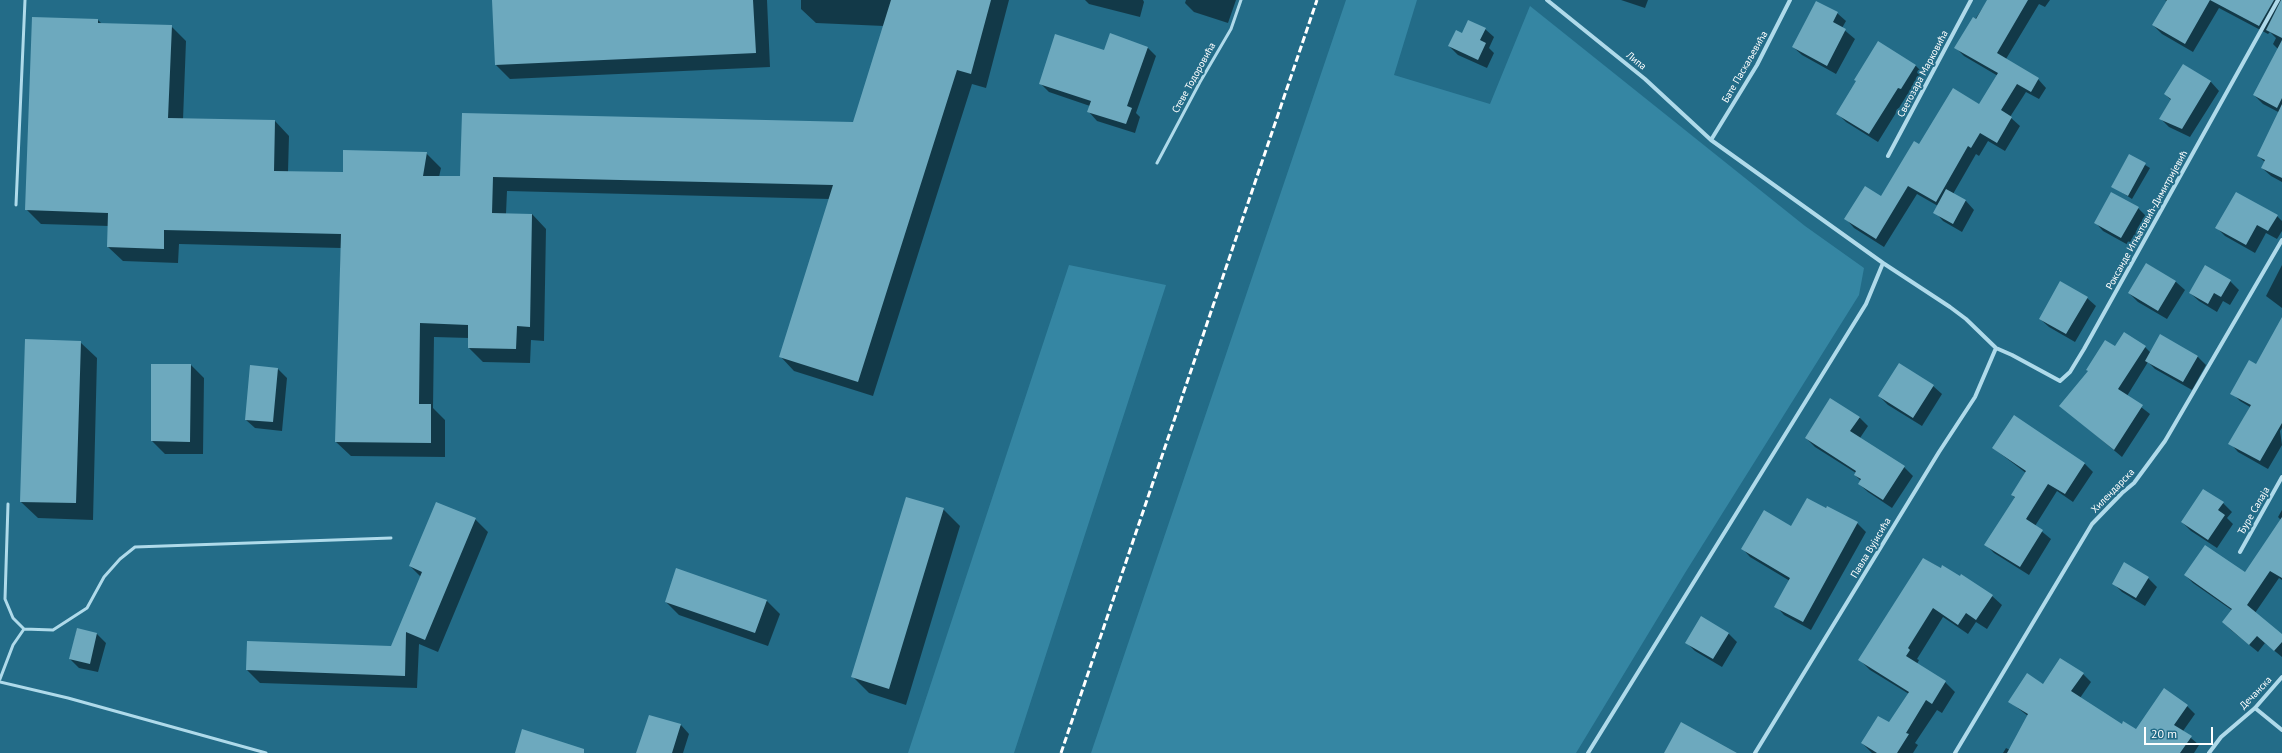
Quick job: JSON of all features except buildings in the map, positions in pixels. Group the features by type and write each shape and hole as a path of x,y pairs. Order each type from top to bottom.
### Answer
{"street":[{"name":"Липа","path":"1547,0 1645,79 1711,140 1883,264 1966,319 1996,348"},
{"name":"Бате Паскаљевића","path":"1711,140 1757,65 1790,0"},
{"name":"Светозара Марковића","path":"1888,156 1971,0"},
{"name":"Роксанде Игњатовић-Димитријевић","path":"1996,348 2012,354 2060,381 2070,372 2278,0"},
{"name":"Хилендарска","path":"1955,753 2092,524 2122,493 2134,483 2165,441 2282,240"},
{"path":"1588,753 1866,304 1883,264"},
{"name":"Павла Вујисића","path":"1755,753 1930,466 1975,397 1996,348"},
{"name":"Ђуре Салаја","path":"2240,552 2282,478"},
{"name":"Дечанска","path":"2209,753 2221,737 2255,708 2282,677"},
{"path":"2255,708 2282,730"}],"lane":[{"path":"16,205 25,0"},
{"name":"Стеве Тодоровића","path":"1157,163 1200,82 1231,29 1241,0"},
{"path":"8,504 5,599 12,618 24,629 53,630 87,608 104,577 120,559 135,546 391,538"},
{"path":"24,629 13,646 0,680 266,753"}],"shaded area":[{"path":"1346,0 1417,0 1394,75 1490,104 1530,6 1805,226 1864,268 1859,295 1685,573 1576,753 1091,753"},
{"path":"1069,265 1166,285 1014,753 908,753"}],"railway":[{"path":"1061,753 1317,0"}]}
